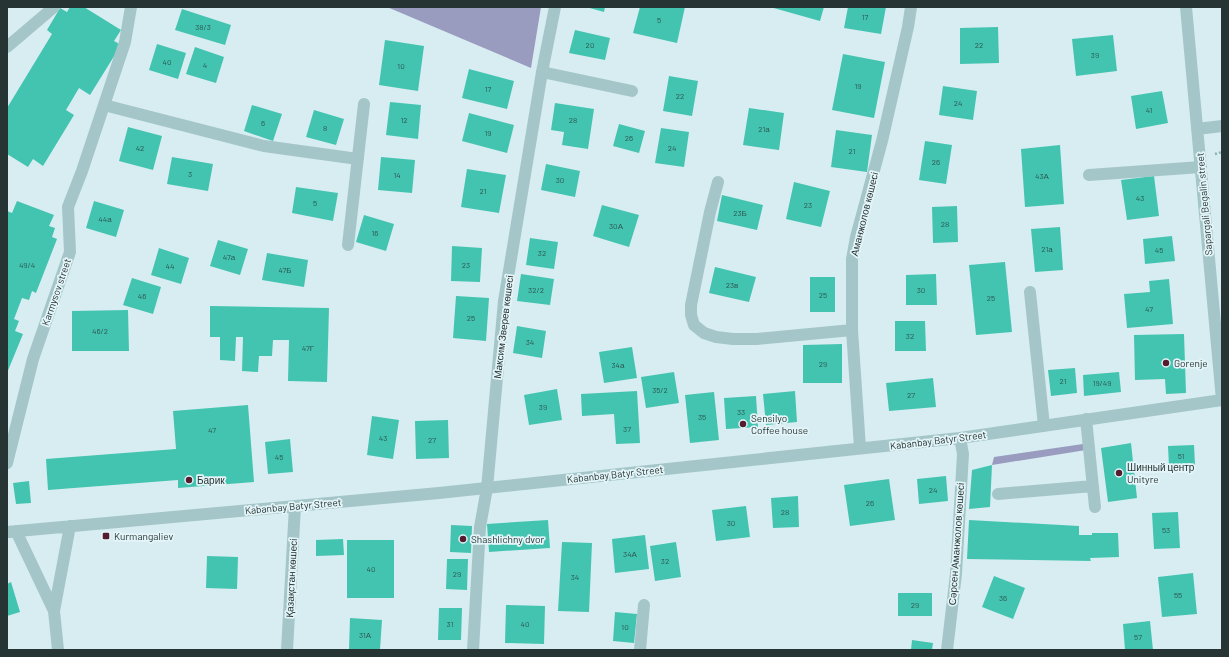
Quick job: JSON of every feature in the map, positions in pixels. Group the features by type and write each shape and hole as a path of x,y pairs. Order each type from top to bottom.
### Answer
{"street":[{"path":"7,47 54,7"},
{"name":"Karmysov street","path":"7,463 34,359 70,252 68,207 82,171 126,42 131,7"},
{"name":"Максим Зверев көшесі","path":"473,650 480,527 487,488 504,301 542,72 555,7"},
{"name":"Аманжолов көшесі","path":"860,448 852,330 852,259 856,237 882,141 908,27 911,7"},
{"name":"Sapargali Begalin street","path":"1186,7 1222,400"},
{"path":"542,72 632,92"},
{"path":"348,245 364,104"},
{"path":"104,105 264,146 358,159"},
{"path":"1197,129 1222,126"},
{"path":"1089,175 1201,167"},
{"path":"718,182 710,212 691,305 691,315 694,325 704,333 716,337 733,339 757,339 852,330"},
{"path":"1030,292 1044,426"},
{"name":"Kabanbay Batyr Street","path":"11,532 487,488 960,438 1222,400"},
{"path":"1086,420 1095,507"},
{"name":"Сәрсен Аманжолов көшесі","path":"947,650 957,559 963,454 960,438"},
{"path":"998,494 1093,486"},
{"name":"Қазақстан көшесі","path":"287,650 295,506"},
{"path":"58,650 54,611 70,526"},
{"path":"11,532 54,611"},
{"path":"640,650 644,605"}],"shaded area":[{"path":"387,7 541,7 531,68"},
{"path":"1083,444 1086,450 992,465 994,457"}],"building":[{"path":"70,7 84,7 121,30 114,41 121,45 90,95 79,88 66,110 74,115 43,166 33,159 28,167 7,154 7,108 52,34 47,30 60,8 67,12"},
{"path":"586,7 605,7 604,12"},
{"path":"640,7 685,7 677,43 633,33"},
{"path":"770,7 824,7 820,21"},
{"path":"848,7 886,7 881,34 844,28"},
{"path":"182,9 231,25 225,45 175,30"},
{"path":"998,27 999,63 960,64 960,28"},
{"path":"575,30 610,38 605,60 569,53"},
{"path":"1113,35 1117,71 1076,76 1072,39"},
{"path":"385,40 424,46 418,91 379,85"},
{"path":"157,44 186,53 178,79 149,70"},
{"path":"195,47 224,57 216,83 186,74"},
{"path":"843,54 885,62 874,118 832,110"},
{"path":"469,69 514,81 507,109 462,98"},
{"path":"669,76 698,81 692,116 663,111"},
{"path":"943,86 977,91 973,120 939,115"},
{"path":"1162,91 1168,123 1136,129 1131,96"},
{"path":"390,102 421,105 418,139 386,135"},
{"path":"555,103 594,109 588,149 562,145 564,132 551,130"},
{"path":"252,105 282,114 273,141 244,131"},
{"path":"749,108 784,113 779,150 743,145"},
{"path":"314,110 344,119 336,145 306,137"},
{"path":"469,113 514,125 507,153 462,141"},
{"path":"619,124 645,131 639,153 613,146"},
{"path":"128,127 162,136 153,170 119,161"},
{"path":"661,128 689,132 684,167 655,163"},
{"path":"836,130 872,135 867,172 831,167"},
{"path":"925,141 952,145 946,184 919,180"},
{"path":"1060,145 1064,204 1025,207 1021,149"},
{"path":"172,157 213,164 208,191 167,184"},
{"path":"381,157 415,160 412,193 378,190"},
{"path":"546,164 580,171 575,197 541,190"},
{"path":"467,169 506,175 499,213 461,207"},
{"path":"1154,176 1159,216 1127,220 1121,180"},
{"path":"794,182 830,191 821,227 786,219"},
{"path":"296,187 338,193 333,221 292,213"},
{"path":"722,195 763,205 757,230 717,221"},
{"path":"17,201 54,215 49,226 55,228 52,237 57,239 36,293 32,291 29,300 22,298 14,319 19,321 15,331 23,334 7,373 7,211 12,213"},
{"path":"94,201 124,210 116,237 86,228"},
{"path":"602,205 639,215 629,247 593,236"},
{"path":"957,206 958,242 933,243 932,207"},
{"path":"364,215 394,224 386,251 356,242"},
{"path":"1060,227 1063,270 1035,272 1031,229"},
{"path":"1172,236 1175,261 1145,264 1143,239"},
{"path":"530,238 558,242 554,269 526,265"},
{"path":"218,240 248,249 240,275 210,266"},
{"path":"452,246 482,248 480,282 451,281"},
{"path":"159,248 189,258 181,284 151,275"},
{"path":"267,253 308,260 304,287 262,280"},
{"path":"1005,262 1012,332 976,335 969,265"},
{"path":"715,267 756,277 749,302 709,293"},
{"path":"521,274 554,279 550,305 517,301"},
{"path":"936,274 937,305 906,305 906,275"},
{"path":"810,277 835,277 835,312 810,312"},
{"path":"132,278 161,287 153,314 123,305"},
{"path":"1169,279 1173,324 1127,328 1124,294 1150,292 1149,281"},
{"path":"456,296 489,298 486,341 453,338"},
{"path":"210,306 329,308 327,382 288,381 289,340 273,340 272,356 259,356 258,372 242,371 243,337 236,337 235,361 220,360 220,337 210,337"},
{"path":"128,310 129,351 72,351 72,311"},
{"path":"895,321 925,321 926,351 895,351"},
{"path":"517,326 546,331 542,358 513,353"},
{"path":"1184,334 1186,393 1166,394 1165,379 1135,380 1134,335"},
{"path":"842,344 842,383 803,383 803,345"},
{"path":"632,347 637,378 604,383 599,352"},
{"path":"1075,368 1077,393 1051,396 1048,370"},
{"path":"674,372 679,403 646,408 641,377"},
{"path":"1119,372 1121,392 1084,396 1083,375"},
{"path":"933,378 936,407 889,411 886,383"},
{"path":"557,389 562,420 529,425 524,395"},
{"path":"637,391 640,443 616,444 614,414 582,416 581,394"},
{"path":"795,391 797,422 766,425 763,394"},
{"path":"714,392 719,440 690,443 685,395"},
{"path":"756,396 758,427 726,429 724,398"},
{"path":"248,405 254,482 178,488 178,480 48,490 46,459 176,449 173,411"},
{"path":"372,416 399,420 393,459 367,455"},
{"path":"448,420 449,458 416,459 415,421"},
{"path":"290,439 293,472 268,474 265,442"},
{"name":"Шинный центр Unityre","path":"1131,443 1137,498 1108,502 1101,448"},
{"path":"1194,445 1195,465 1169,466 1168,446"},
{"path":"992,465 990,507 969,509 972,470"},
{"path":"946,476 948,501 919,504 917,479"},
{"path":"889,479 895,520 850,526 844,485"},
{"path":"29,481 31,503 16,504 13,483"},
{"path":"798,496 799,527 773,528 771,498"},
{"path":"746,506 750,537 716,541 712,510"},
{"path":"1178,512 1180,548 1154,549 1152,513"},
{"path":"548,520 550,548 489,552 487,524"},
{"path":"969,520 1079,526 1079,535 1092,535 1092,533 1118,533 1119,557 1090,558 1091,561 967,559"},
{"path":"451,525 472,526 471,553 450,552"},
{"path":"645,535 649,569 615,573 612,539"},
{"path":"343,539 344,555 316,556 316,540"},
{"path":"347,540 394,540 394,598 347,598"},
{"path":"562,542 592,543 589,612 558,611"},
{"path":"676,542 681,577 655,581 650,546"},
{"path":"207,556 238,557 237,589 206,588"},
{"path":"447,559 468,559 467,590 446,589"},
{"path":"1193,573 1197,614 1162,617 1158,577"},
{"path":"994,576 1025,588 1013,619 982,607"},
{"path":"11,582 20,612 7,616 7,584"},
{"path":"898,593 932,593 932,616 898,616"},
{"path":"506,605 545,606 544,644 505,643"},
{"path":"439,608 462,608 461,640 438,640"},
{"path":"615,612 637,614 634,643 613,641"},
{"path":"350,618 382,620 380,650 349,650"},
{"path":"1150,621 1153,650 1125,650 1123,624"},
{"path":"912,640 933,643 932,650 911,650"}],"place":[{"name":"Gorenje","path":"1166,363"},
{"name":"Sensilyo Coffee house","path":"743,424"},
{"name":"Шинный центр Unityre","path":"1119,473"},
{"name":"Барик","path":"189,480"},
{"name":"Kurmangaliev","path":"106,536"},
{"name":"Shashlichny dvor","path":"463,539"}]}
